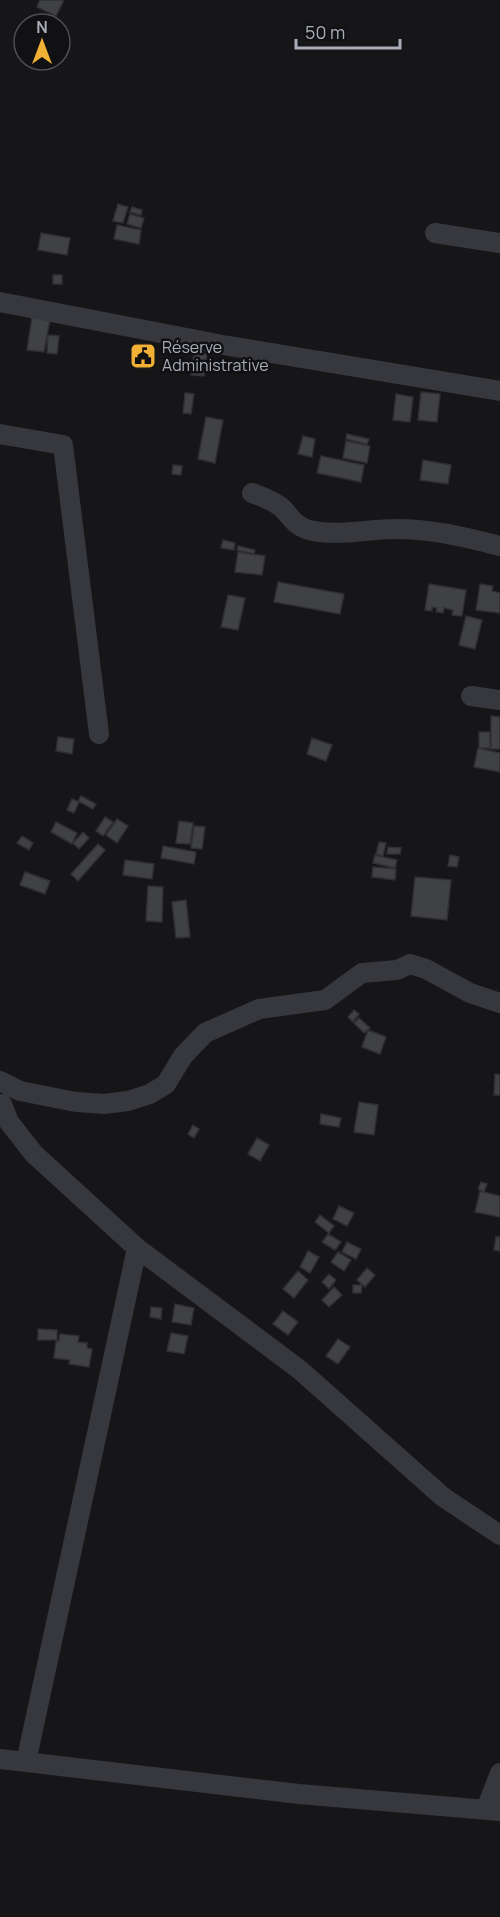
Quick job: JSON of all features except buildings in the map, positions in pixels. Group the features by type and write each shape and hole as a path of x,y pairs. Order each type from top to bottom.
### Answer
{"street":[{"path":"435,233 500,243"},
{"path":"0,302 223,345 500,391"},
{"path":"0,434 63,445 99,735"},
{"path":"252,493 270,499 282,508 294,524 307,529 328,533 423,530 454,534 500,546"},
{"path":"471,696 500,700"},
{"path":"500,1003 470,993 426,969 410,964 398,970 362,973 325,1000 260,1009 205,1034 183,1056 166,1084 150,1094 128,1101 104,1104 2,1098 9,1122 34,1154 137,1248 300,1370 443,1497 500,1535"},
{"path":"26,1762 137,1248"},
{"path":"0,1759 299,1794 493,1810 500,1773"}],"place":[{"name":"Réserve Administrative","path":"143,356"}]}
